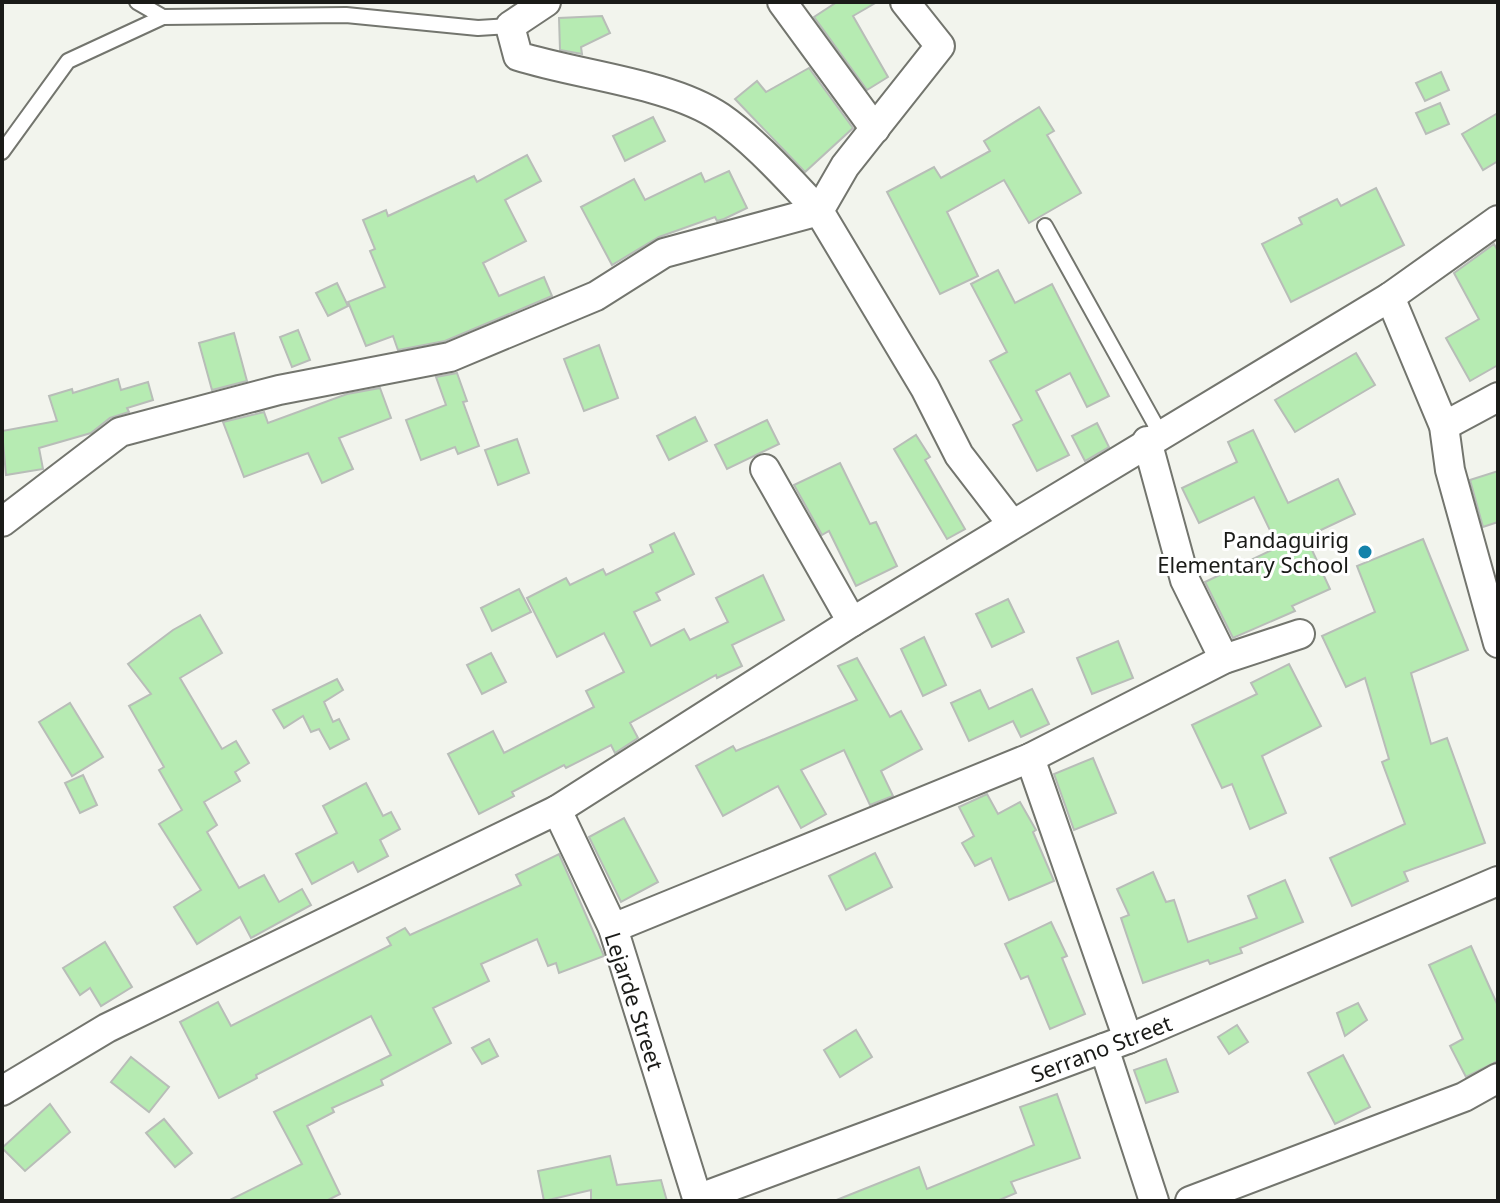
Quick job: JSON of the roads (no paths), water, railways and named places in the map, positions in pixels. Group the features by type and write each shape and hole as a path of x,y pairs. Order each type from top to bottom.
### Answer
{"street":[{"path":"546,2 510,26 518,56 561,70 672,95 719,116 819,211 925,388 959,455 1012,524"},
{"path":"782,2 875,129"},
{"path":"2,524 120,432 279,390 450,357 596,296 664,253 819,211 845,166 940,46 905,2"},
{"path":"2,1091 107,1028 557,810 852,622 1390,297 1498,220"},
{"path":"1390,297 1444,426 1450,470 1498,643"},
{"path":"1444,426 1498,397"},
{"path":"1154,437 1185,580 1224,659"},
{"path":"765,469 852,622"},
{"path":"613,928 1030,758 1224,659 1300,634"},
{"path":"1030,758 1116,1044 1154,1201"},
{"name":"Lejarde Street","path":"557,810 613,928 697,1200"},
{"name":"Serrano Street","path":"697,1200 1116,1044 1498,881"},
{"path":"1190,1201 1464,1097 1498,1078"}],"lane":[{"path":"137,2 163,17"},
{"path":"2,152 68,61 163,17 346,15 478,28 510,26"},
{"path":"1045,226 1154,437"}],"place":[{"name":"Pandaguirig Elementary School","path":"1365,552"}]}
